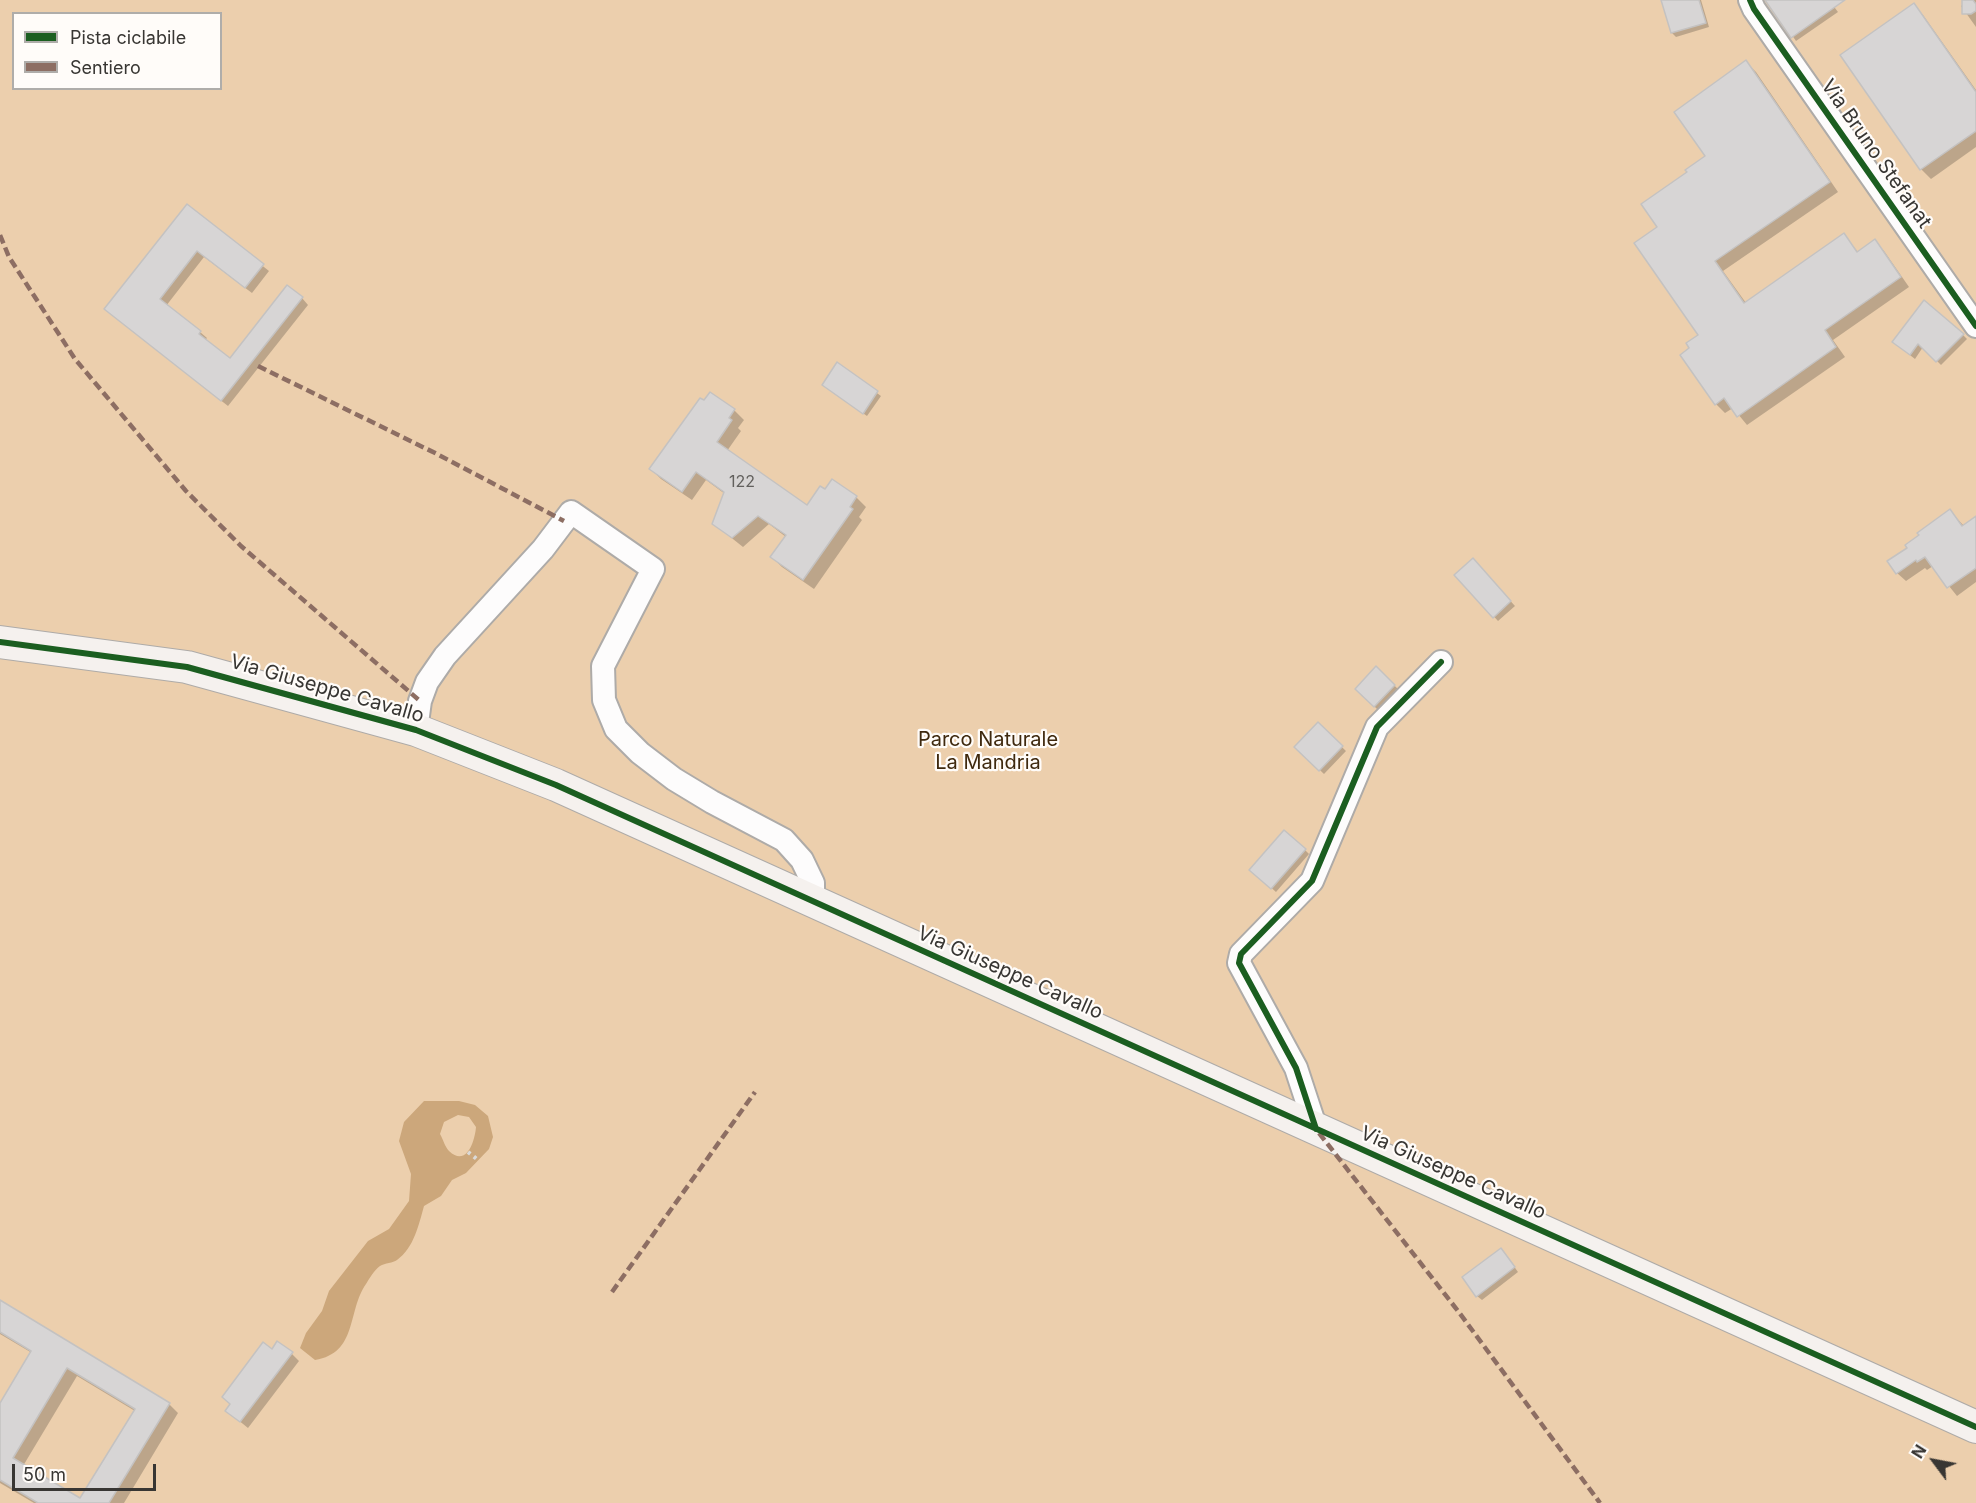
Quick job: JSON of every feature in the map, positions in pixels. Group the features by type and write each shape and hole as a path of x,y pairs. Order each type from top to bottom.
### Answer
{"street":[{"name":"Via Bruno Stefanat","path":"1750,0 1754,9 1976,326"},
{"path":"416,730 420,701 427,682 445,656 543,549 571,512 653,568 603,666 604,700 616,729 640,753 674,779 784,840 802,860 813,883 813,902"},
{"name":"Via Giuseppe Cavallo","path":"0,642 187,667 416,730 556,785 1976,1427"},
{"path":"1316,1129 1296,1068 1239,963 1241,954 1312,881 1377,727 1442,662"}],"path":[{"path":"468,1152 478,1160"}],"green space":[{"name":"Parco Naturale La Mandria","path":"0,0 1976,0 1976,1503 0,1503"}],"shaded area":[{"path":"424,1101 459,1101 475,1105 488,1116 493,1137 489,1149 466,1173 452,1180 441,1196 424,1206 415,1235 403,1255 395,1261 380,1266 372,1274 360,1295 350,1330 338,1349 329,1356 315,1360 300,1348 306,1333 322,1311 329,1291 368,1241 389,1229 409,1201 411,1174 399,1141 404,1122","holes":["458,1115 469,1117 476,1127 472,1145 465,1154 455,1155 448,1149 440,1134 444,1122"]}],"building":[{"path":"1661,0 1699,0 1706,23 1671,33"},
{"path":"1765,0 1845,0 1791,38"},
{"path":"1962,0 1973,0 1976,4 1976,11 1971,14 1962,14"},
{"path":"1914,3 1976,92 1976,131 1920,170 1840,55"},
{"path":"1746,60 1830,182 1715,261 1744,303 1844,233 1857,252 1875,239 1901,277 1825,330 1836,347 1737,417 1724,398 1715,405 1680,355 1689,348 1686,343 1698,335 1634,243 1657,227 1641,204 1687,172 1685,170 1705,156 1674,112"},
{"path":"187,204 264,264 245,288 197,251 160,299 201,331 199,334 230,358 287,285 303,297 221,401 104,309"},
{"path":"1924,300 1964,334 1936,362 1918,344 1910,355 1892,342"},
{"path":"837,362 878,391 863,414 822,385"},
{"path":"710,392 735,409 729,418 732,420 717,442 807,505 820,486 825,489 832,479 857,496 850,507 853,509 803,580 770,557 786,535 758,516 732,538 712,524 724,492 696,472 682,492 649,469 700,398 704,400"},
{"path":"1950,509 1962,526 1976,516 1976,568 1947,588 1925,557 1917,562 1916,560 1896,574 1887,561 1907,548 1905,545 1919,535 1917,533"},
{"path":"1473,558 1511,601 1493,618 1454,575"},
{"path":"1376,666 1395,685 1374,707 1355,689"},
{"path":"1318,722 1343,746 1319,771 1294,747"},
{"path":"1284,830 1306,849 1271,889 1249,870"},
{"path":"1501,1248 1515,1267 1476,1297 1462,1277"},
{"path":"0,1300 170,1403 109,1503 38,1503 0,1480 0,1403 31,1351 0,1332","holes":["67,1368 135,1409 80,1498 13,1458"]},
{"path":"277,1341 293,1352 240,1422 225,1411 230,1404 222,1397 263,1342 272,1349"}],"marked path":[{"path":"0,235 9,257 75,359 186,491 241,546 420,701"},
{"path":"258,366 437,454 564,521"},
{"path":"612,1292 755,1092"},
{"path":"1319,1133 1458,1311 1600,1503"}],"cycle path":[{"path":"1750,0 1754,9 1976,326"},
{"path":"0,642 187,667 416,730 556,785 1976,1427"},
{"path":"1316,1129 1296,1068 1239,963 1241,954 1312,881 1377,727 1441,662"}]}
